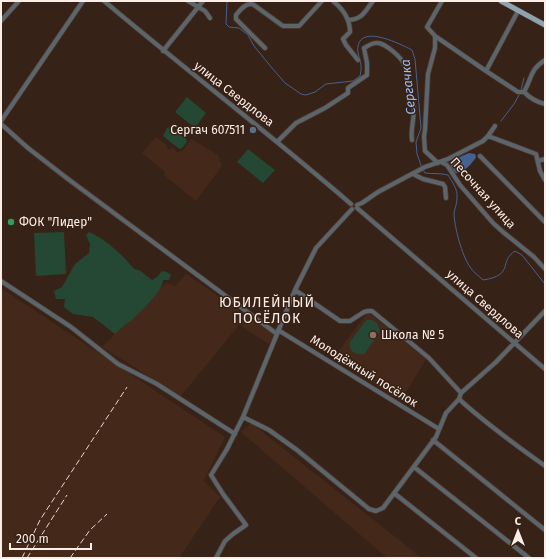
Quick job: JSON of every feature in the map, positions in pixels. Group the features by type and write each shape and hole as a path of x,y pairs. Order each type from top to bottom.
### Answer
{"main road":[{"path":"500,1 545,25"}],"street":[{"path":"1,21 19,1"},
{"path":"1,121 83,1"},
{"name":"улица Свердлова","path":"104,1 351,204 356,203 355,207 545,369"},
{"path":"188,1 205,11 210,18"},
{"path":"163,51 191,16 196,7 203,1"},
{"path":"265,48 236,20 236,15 248,4 251,3 283,26 298,26 322,1"},
{"path":"333,1 349,20 350,32 344,39 346,45 358,60"},
{"path":"349,20 357,19 365,13 373,1"},
{"path":"442,1 427,27 435,36 518,92 524,92 533,100 545,104"},
{"path":"486,71 518,11"},
{"name":"Песочная улица","path":"435,36 435,48 428,74 424,136 425,151 440,162 447,165 460,185 493,223 534,257 545,269"},
{"path":"277,142 296,123 325,108 348,93 348,88 367,75 367,63 364,48 378,43 386,46 399,57 407,72 408,84 414,104 414,123 411,131 412,140"},
{"path":"524,92 530,81 532,72 536,66 545,60"},
{"name":"Молодёжный посёлок","path":"1,124 28,148 68,179 278,332 439,429"},
{"path":"216,558 225,541 246,525 211,475 235,434 243,417 295,290 316,248 355,207 378,192 483,141 495,126"},
{"path":"488,136 536,154 540,170 545,180"},
{"path":"480,156 545,221"},
{"path":"538,161 545,159"},
{"name":"Песочная улица","path":"415,173 423,179 442,184 445,187 446,198"},
{"path":"1,281 71,327 118,364 157,384 235,434"},
{"path":"295,290 340,321 350,321 368,310 372,311 430,358 461,394"},
{"path":"243,417 269,430 297,450 370,509 376,510 383,508 433,440 446,413 459,399 461,394 496,362 545,311"},
{"path":"459,399 510,441 545,466"},
{"path":"433,440 545,530"},
{"path":"414,467 529,558"},
{"path":"394,493 476,558"}],"shaded area":[{"path":"156,137 167,145 166,147 170,150 172,147 177,152 182,151 191,139 218,155 222,166 196,201 164,175 165,172 142,153"},
{"path":"186,274 276,336 269,344 239,325 181,396 102,347 166,283 175,286"},
{"path":"1,288 225,437 204,481 220,497 179,558 1,558"},
{"name":"Школа № 5","path":"368,312 426,359 401,401 333,358"},
{"path":"251,423 422,558 387,558 241,432"}],"green space":[{"path":"187,97 206,113 195,128 175,112"},
{"path":"170,127 186,139 187,142 181,149 163,136 167,128"},
{"path":"248,149 275,170 263,183 237,162"},
{"path":"64,232 66,274 36,276 34,233"},
{"path":"89,232 107,243 134,269 139,270 152,280 162,271 171,275 169,280 163,280 160,290 145,307 115,334 93,317 73,314 64,307 65,299 56,299 54,291 62,287 75,264 89,253 90,244 86,235"},
{"path":"366,320 372,320 377,323 380,331 364,354 357,354 351,350 350,342"}],"water":[{"path":"469,153 475,154 476,157 474,161 462,172 454,173 451,169 450,163 453,160"}],"waterway":[{"name":"Сергачка","path":"227,1 226,24 229,27 239,28 248,35 254,46 285,83 301,94 306,95 315,92 326,84 353,81 360,76 361,63 358,53 358,46 361,40 367,37 374,36 383,38 412,50 415,59 421,128 416,142 417,154 422,168"},
{"path":"521,90 524,78"},
{"path":"501,121 519,95"},
{"name":"Сергачка","path":"423,170 425,173 448,175 454,186 457,192 457,202 454,213 457,233 464,256 474,272 483,280 499,275 503,272 507,259 515,251 522,255 545,284"}],"railway":[{"path":"22,558 40,520 127,387"},
{"path":"27,558 67,495"},
{"path":"70,558 90,530 107,514"}],"place":[{"name":"Сергач 607511","path":"253,130"},
{"name":"ФОК \"Лидер\"","path":"11,222"},
{"name":"Школа № 5","path":"373,335"}],"district":[{"name":"ЮБИЛЕЙНЫЙ ПОСЁЛОК","path":"267,310"}]}
